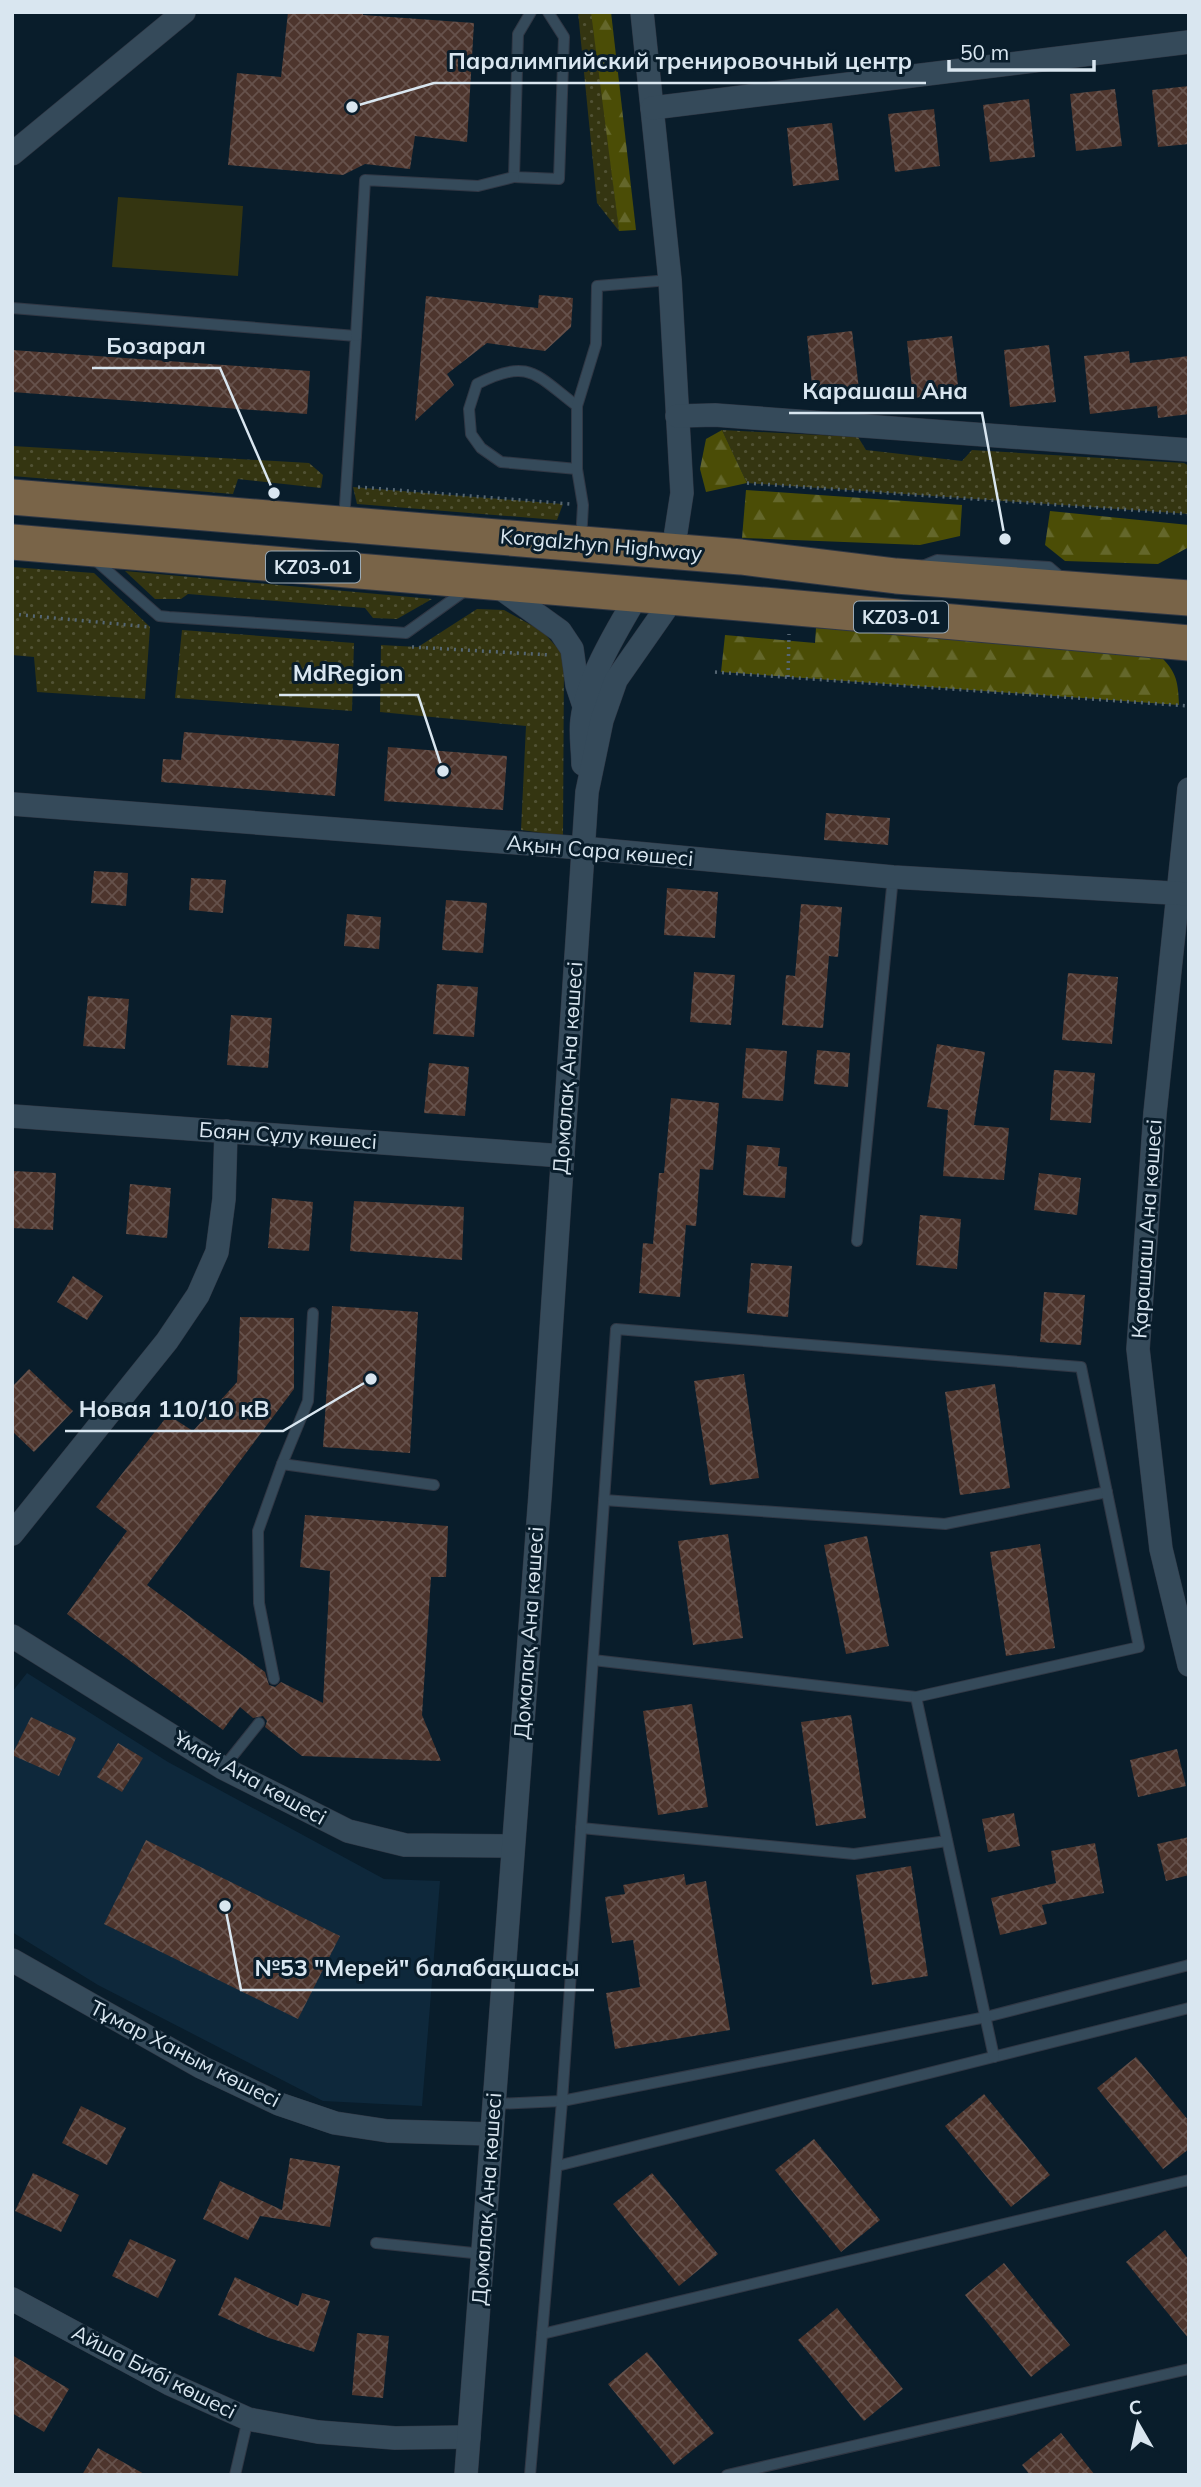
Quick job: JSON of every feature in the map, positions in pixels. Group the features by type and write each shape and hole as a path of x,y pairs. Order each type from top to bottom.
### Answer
{"main road":[{"name":"Korgalzhyn Highway","path":"12,497 741,557 896,576 1189,598"},
{"name":"KZ03-01","path":"12,542 1189,643"},
{"path":"638,594 673,551"},
{"path":"673,551 674,597"}],"street":[{"path":"12,155 184,12"},
{"path":"642,12 670,280 682,493 673,551"},
{"path":"652,108 1189,42"},
{"path":"677,416 715,415 1189,450"},
{"path":"485,583 560,631 572,649 577,685 584,706"},
{"name":"Домалақ Ана көшесі","path":"587,792 581,722 584,706 607,650 638,594"},
{"name":"Домалақ Ана көшесі","path":"466,2475 563,1156 587,792 602,720 616,680 674,597"},
{"name":"Қарашаш Ана көшесі","path":"1189,789 1183,893 1155,1113 1138,1349 1161,1549 1189,1665"},
{"name":"Ақын Сара көшесі","path":"12,804 582,848 893,877 1183,893"},
{"name":"Баян Сұлу көшесі","path":"12,1116 563,1156"},
{"path":"12,1534 167,1341 198,1295 217,1252 224,1199 226,1131"},
{"name":"Ұмай Ана көшесі","path":"12,1636 223,1768 348,1831 405,1845 513,1846"},
{"name":"Тұмар Ханым көшесі","path":"12,1960 201,2067 279,2104 335,2123 388,2132 491,2134"},
{"name":"Айша Бибі көшесі","path":"12,2299 170,2384 248,2419 318,2432 395,2438 469,2437"}],"lane":[{"path":"514,177 518,34 531,12"},
{"path":"344,524 365,180 478,186 514,177 559,178 564,37 548,12"},
{"path":"581,544 583,505 577,469 578,406 596,344 597,286 670,280"},
{"path":"12,307 356,336"},
{"path":"577,469 501,462 481,448 471,434 469,409 477,384 497,374 520,369 544,378 578,406"},
{"path":"82,548 159,615 169,617 406,633 485,583"},
{"path":"857,1241 893,877"},
{"path":"274,1679 259,1603 258,1531 308,1401 313,1313"},
{"path":"530,2475 562,2101 615,1329 1081,1367 1139,1647 916,1697 593,1660"},
{"path":"282,1464 434,1485"},
{"path":"604,1500 945,1524 1107,1492"},
{"path":"916,1697 994,2057"},
{"path":"223,1768 259,1723"},
{"path":"581,1828 854,1854 947,1841"},
{"path":"494,2104 562,2101 986,2017 1189,1965"},
{"path":"557,2166 1189,2008"},
{"path":"542,2334 1189,2180"},
{"path":"376,2244 482,2253"},
{"path":"727,2475 1189,2369"},
{"path":"235,2475 248,2419"}],"path":[{"path":"747,483 1189,514"},
{"path":"346,486 583,505"},
{"path":"788,677 789,633"},
{"path":"715,672 1189,706"}],"shaded area":[{"path":"578,12 593,12 619,231 597,203"},
{"path":"118,197 243,206 238,276 112,267"},
{"path":"722,430 858,437 866,450 962,461 972,450 1184,463 1189,466 1189,514 747,483"},
{"path":"12,446 309,463 323,475 321,488 238,479 233,494 12,476"},
{"path":"353,487 563,504 557,520 357,504"},
{"path":"12,567 94,573 150,627 145,699 37,692 34,657 12,655"},
{"path":"125,571 432,599 397,619 373,618 365,608 188,594 181,599 155,599"},
{"path":"477,609 504,610 542,631 564,655 563,836 521,830 526,726 380,712 381,645 418,647"},
{"path":"182,630 354,643 352,711 175,698"},
{"path":"27,1673 168,1762 384,1879 440,1881 422,2106 323,2101 98,1985 12,1932 12,1692"}],"green space":[{"path":"591,12 611,12 636,230 619,231"},
{"path":"722,430 747,483 706,492 700,469 706,439"},
{"path":"746,490 962,505 960,536 920,545 742,538"},
{"path":"1050,511 1189,525 1189,547 1158,564 1065,561 1045,545"},
{"path":"816,628 1157,653 1175,676 1179,705 721,672 725,635 815,643"}],"building":[{"path":"288,12 363,12 363,15 474,23 467,142 415,136 410,169 365,164 343,175 228,165 237,73 281,77"},
{"path":"1189,86 1189,144 1158,147 1152,90"},
{"path":"1115,89 1122,146 1076,151 1070,94"},
{"path":"1029,99 1035,157 990,162 983,105"},
{"path":"934,109 940,166 895,172 888,114"},
{"path":"832,123 839,180 793,186 787,128"},
{"path":"539,295 573,298 571,327 545,351 487,343 447,374 454,385 415,421 426,296 538,308"},
{"path":"852,331 859,389 813,394 807,336"},
{"path":"952,336 959,393 913,398 907,341"},
{"path":"1049,345 1056,402 1010,407 1004,350"},
{"path":"12,350 310,371 307,414 12,392"},
{"path":"1129,351 1130,363 1189,356 1189,414 1158,418 1157,406 1090,414 1084,356"},
{"path":"184,732 339,744 335,796 161,782 163,759 181,760"},
{"path":"388,747 507,756 503,810 384,801"},
{"path":"826,813 890,818 888,845 824,840"},
{"path":"94,871 128,873 126,906 91,903"},
{"path":"191,878 226,880 223,913 189,910"},
{"path":"667,888 718,892 715,938 664,935"},
{"path":"446,900 487,903 483,953 442,950"},
{"path":"801,904 842,907 838,957 829,956 823,1028 782,1025 786,975 795,976"},
{"path":"347,914 381,917 379,949 344,946"},
{"path":"694,972 735,975 731,1025 690,1022"},
{"path":"1068,973 1118,977 1112,1044 1062,1040"},
{"path":"437,984 478,987 474,1037 433,1034"},
{"path":"88,996 129,999 125,1049 83,1046"},
{"path":"231,1015 272,1018 268,1068 227,1065"},
{"path":"937,1044 985,1052 974,1125 1009,1128 1004,1180 943,1176 948,1110 927,1107"},
{"path":"746,1048 787,1051 783,1101 742,1098"},
{"path":"817,1050 850,1053 848,1087 814,1084"},
{"path":"429,1063 469,1067 465,1116 424,1113"},
{"path":"1054,1070 1095,1073 1091,1123 1050,1120"},
{"path":"671,1098 719,1103 713,1170 700,1169 696,1226 686,1225 680,1297 639,1293 643,1243 653,1244 659,1173 664,1173"},
{"path":"747,1145 780,1148 778,1166 787,1167 785,1198 743,1195"},
{"path":"12,1171 56,1173 53,1230 12,1228"},
{"path":"1039,1173 1081,1178 1077,1215 1034,1210"},
{"path":"130,1184 171,1188 167,1238 126,1234"},
{"path":"272,1198 313,1202 309,1251 268,1248"},
{"path":"354,1201 464,1207 462,1260 350,1251"},
{"path":"920,1215 961,1219 957,1269 916,1265"},
{"path":"751,1263 792,1266 788,1317 747,1313"},
{"path":"73,1276 103,1296 87,1320 57,1302"},
{"path":"1044,1292 1085,1295 1081,1345 1040,1342"},
{"path":"332,1306 418,1312 410,1453 323,1447"},
{"path":"240,1317 294,1318 294,1389 147,1585 265,1672 269,1685 275,1687 281,1682 323,1703 330,1571 300,1567 305,1515 448,1526 446,1577 431,1577 422,1715 441,1761 302,1756 265,1727 267,1721 263,1716 253,1718 240,1707 223,1730 67,1614 127,1531 96,1507 168,1415 193,1431 237,1382"},
{"path":"29,1369 73,1411 34,1452 12,1431 12,1387"},
{"path":"744,1374 759,1478 710,1485 694,1381"},
{"path":"995,1384 1010,1488 960,1495 945,1392"},
{"path":"728,1534 743,1638 693,1645 678,1541"},
{"path":"867,1536 889,1646 846,1654 824,1545"},
{"path":"1040,1544 1055,1648 1006,1656 990,1552"},
{"path":"692,1704 708,1807 658,1815 643,1711"},
{"path":"851,1715 866,1818 816,1826 801,1722"},
{"path":"31,1717 76,1738 59,1776 12,1755"},
{"path":"118,1743 143,1758 122,1792 97,1777"},
{"path":"1177,1749 1186,1786 1138,1797 1130,1760"},
{"path":"1014,1813 1020,1846 988,1852 982,1819"},
{"path":"1189,1837 1189,1875 1166,1881 1157,1844"},
{"path":"146,1840 340,1936 298,2019 104,1924"},
{"path":"1095,1843 1104,1893 1042,1905 1047,1924 1000,1935 991,1898 1056,1883 1051,1851"},
{"path":"911,1866 928,1976 872,1985 856,1875"},
{"path":"684,1874 686,1885 706,1881 730,2030 615,2049 606,1993 640,1987 633,1940 612,1943 605,1897 625,1894 623,1885"},
{"path":"1136,2057 1189,2121 1189,2149 1163,2169 1097,2088"},
{"path":"984,2094 1050,2175 1011,2207 945,2126"},
{"path":"81,2106 126,2128 107,2165 62,2143"},
{"path":"814,2139 880,2220 841,2252 775,2170"},
{"path":"290,2158 340,2166 330,2227 260,2216 248,2240 203,2219 220,2181 282,2210"},
{"path":"33,2173 79,2195 61,2232 15,2211"},
{"path":"652,2173 718,2254 679,2286 613,2204"},
{"path":"1165,2230 1189,2260 1189,2339 1126,2262"},
{"path":"130,2239 176,2260 158,2298 112,2276"},
{"path":"1004,2263 1070,2345 1031,2377 965,2295"},
{"path":"235,2277 298,2306 302,2293 330,2301 314,2352 269,2338 218,2315"},
{"path":"837,2308 903,2389 864,2421 798,2340"},
{"path":"357,2333 389,2336 383,2398 352,2395"},
{"path":"647,2352 714,2433 674,2465 608,2384"},
{"path":"12,2355 69,2389 44,2432 12,2413"},
{"path":"1061,2433 1095,2475 1030,2475 1022,2465"},
{"path":"98,2448 146,2475 82,2475"}],"place":[{"name":"Паралимпийский тренировочный центр","path":"352,107"},
{"name":"Бозарал","path":"274,493"},
{"name":"Карашаш Ана","path":"1005,539"},
{"name":"MdRegion","path":"443,771"},
{"name":"Новая 110/10 кВ","path":"371,1379"},
{"name":"№53 \"Мерей\" балабақшасы","path":"225,1906"}]}
